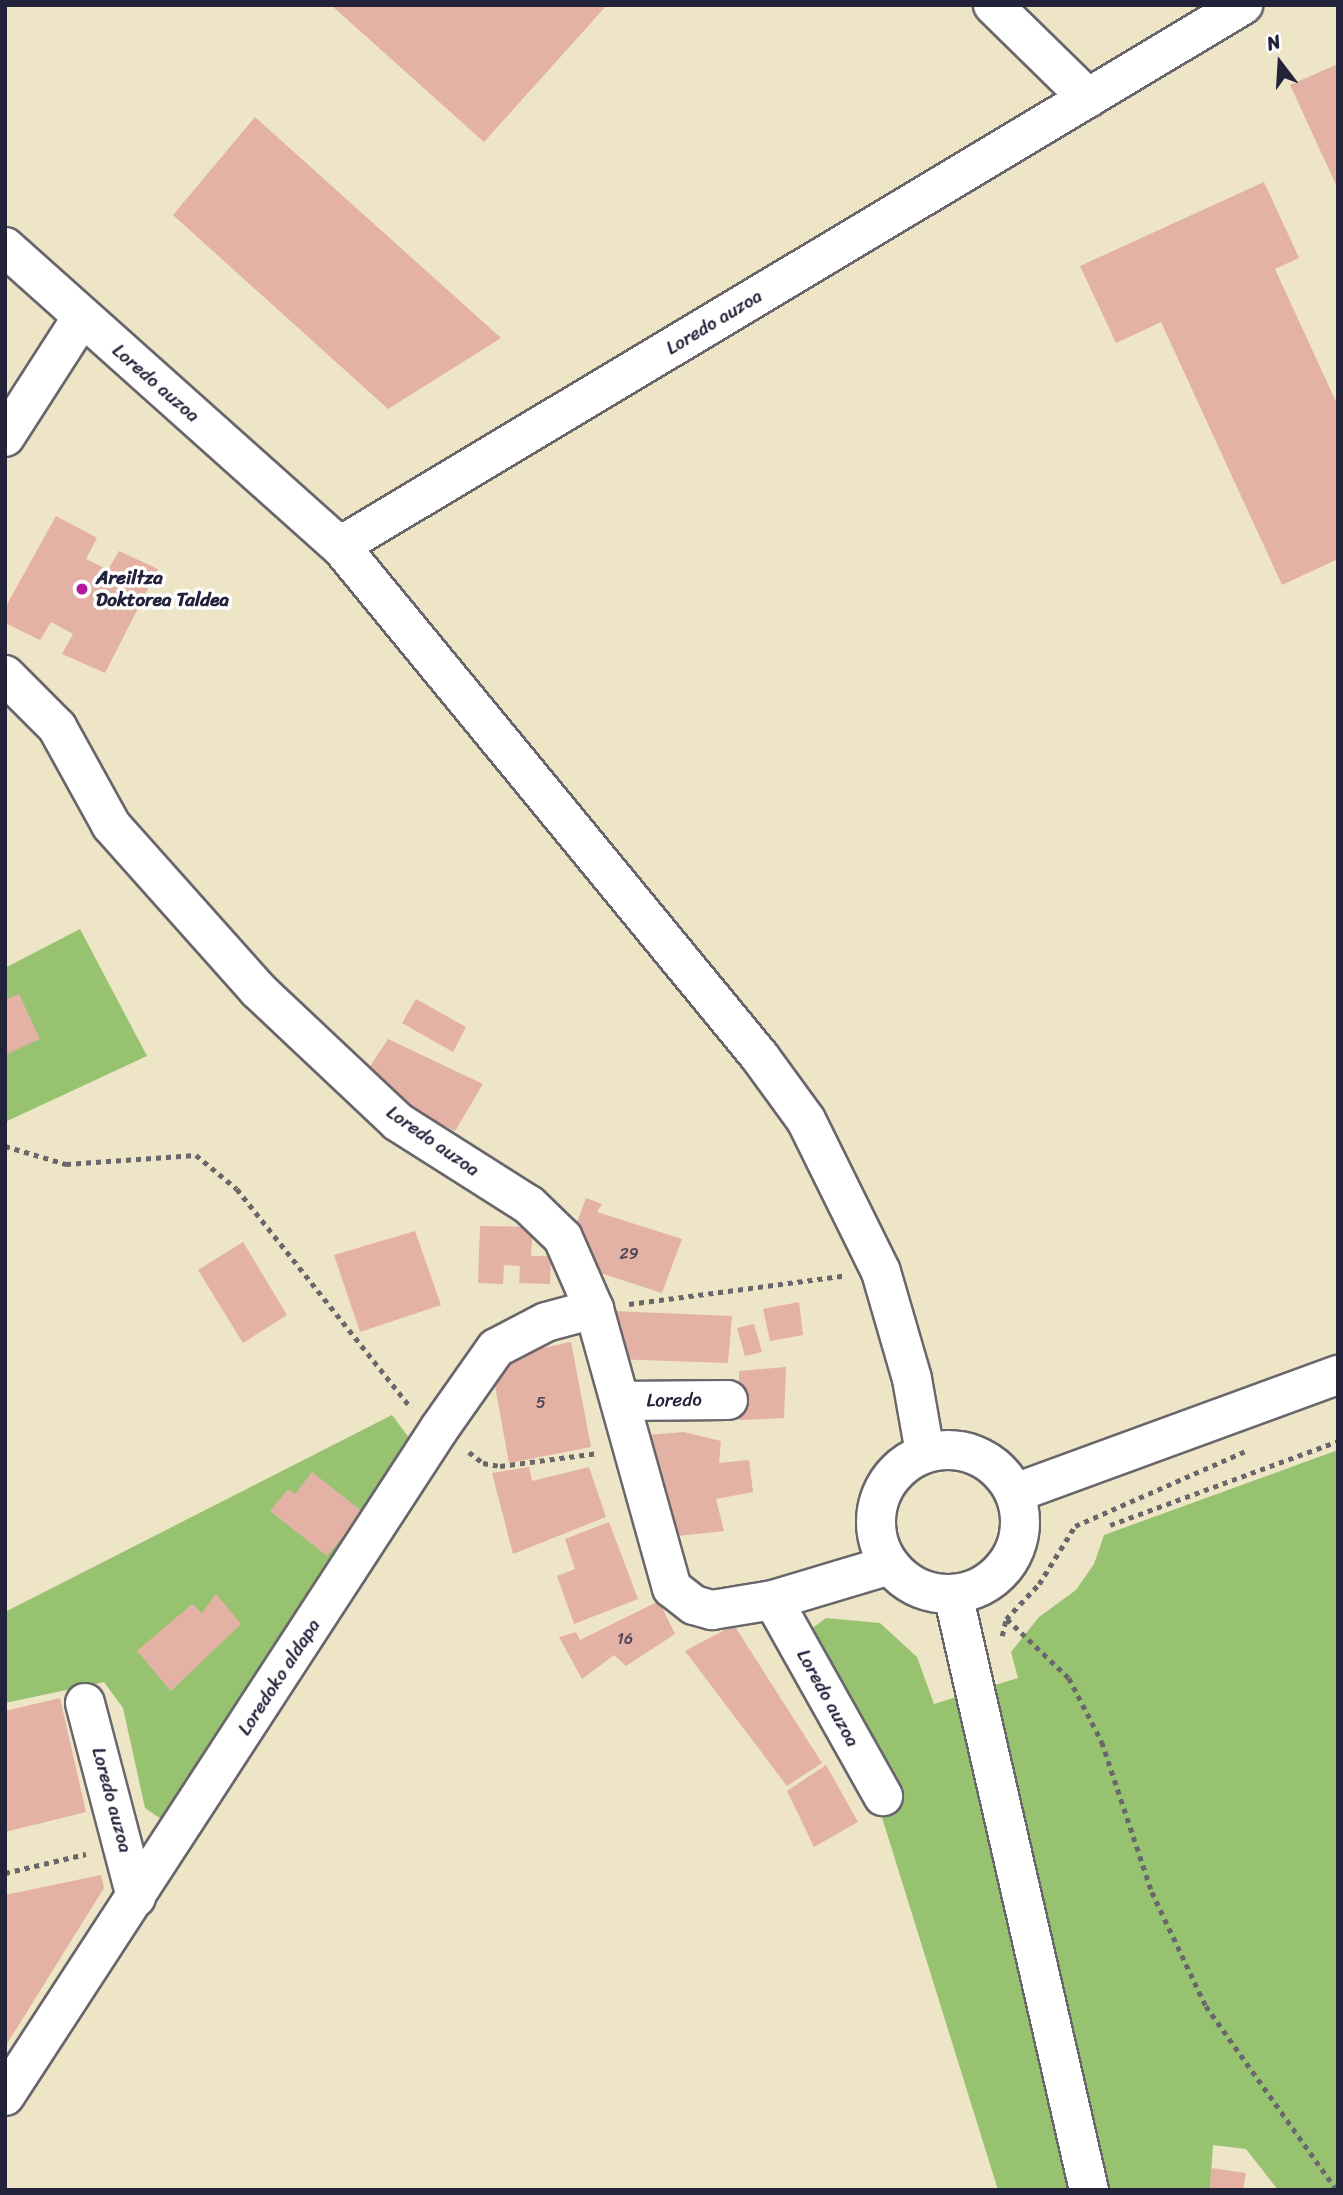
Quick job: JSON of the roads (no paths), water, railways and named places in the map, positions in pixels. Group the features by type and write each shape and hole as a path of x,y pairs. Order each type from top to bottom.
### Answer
{"street":[{"path":"993,5 1088,98"},
{"name":"Loredo auzoa","path":"340,545 1243,5"},
{"name":"Loredo auzoa","path":"5,247 340,545 760,1057 806,1120 881,1272 912,1379 925,1453"},
{"path":"5,437 82,317"},
{"name":"Loredo auzoa","path":"5,675 57,727 111,825 142,863 258,990 398,1122 547,1217 574,1259 594,1309 672,1588 694,1605 712,1610 773,1600 890,1565"},
{"name":"Loredoko aldapa","path":"5,2096 439,1429 496,1348 546,1322 594,1309"},
{"path":"1015,1493 1338,1375"},
{"name":"Loredo","path":"621,1401 728,1400"},
{"path":"960,1450 978,1455 1006,1477 1015,1493 1021,1515 1019,1538 1011,1559 995,1577 976,1589 953,1594 918,1588 890,1565 875,1523 878,1500 888,1480 904,1463 925,1453 960,1450"},
{"path":"953,1594 1088,2190"},
{"name":"Loredo auzoa","path":"773,1600 883,1796"},
{"name":"Loredo auzoa","path":"85,1703 136,1897"}],"place":[{"name":"Areiltza Doktorea Taldea","path":"82,589"}]}
